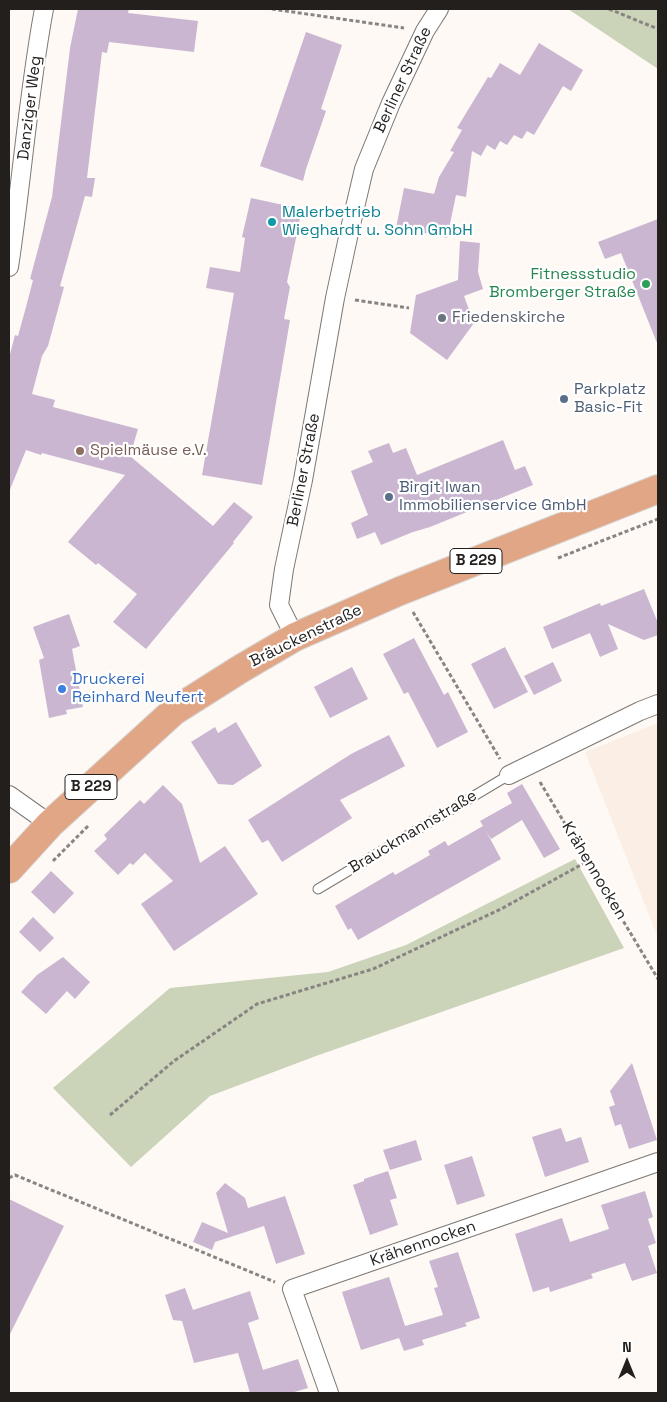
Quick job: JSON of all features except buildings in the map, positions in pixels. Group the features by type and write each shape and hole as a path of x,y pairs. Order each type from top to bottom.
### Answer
{"main road":[{"name":"Bräuckenstraße","path":"9,869 50,824 174,711 242,668 296,638 400,591 658,489"}],"street":[{"name":"Danziger Weg","path":"9,267 19,202 33,74 44,9"},
{"name":"Berliner Straße","path":"296,638 278,605 304,480 335,298 364,169 424,30 438,9"},
{"name":"Brauckmannstraße","path":"509,775 658,704"},
{"path":"9,795 50,824"},
{"name":"Krähennocken","path":"292,1289 658,1162"},
{"path":"292,1289 329,1393"}],"lane":[{"name":"Brauckmannstraße","path":"318,889 509,775"}],"path":[{"path":"272,9 424,30"},
{"path":"609,9 658,29"},
{"path":"335,298 409,308"},
{"path":"556,558 658,520"},
{"path":"421,608 412,611 509,775"},
{"name":"Krähennocken","path":"530,764 658,979"},
{"path":"29,846 50,864 93,821"},
{"path":"110,1115 174,1061 257,1004 373,969 501,909 588,861"},
{"path":"9,1178 15,1175 292,1289"}],"shaded area":[{"path":"658,723 658,938 585,752"}],"green space":[{"path":"568,9 658,9 658,69"},
{"path":"575,859 624,948 316,1056 210,1096 131,1167 53,1088 170,988 328,972 406,945"}],"place":[{"name":"Malerbetrieb Wieghardt u. Sohn GmbH","path":"272,222"},
{"name":"Fitnessstudio Bromberger Straße","path":"646,284"},
{"name":"Friedenskirche","path":"442,318"},
{"name":"Parkplatz Basic-Fit","path":"564,399"},
{"name":"Spielmäuse e.V.","path":"80,451"},
{"name":"Birgit Iwan Immobilienservice GmbH","path":"389,497"},
{"name":"Druckerei Reinhard Neufert","path":"62,689"}]}
